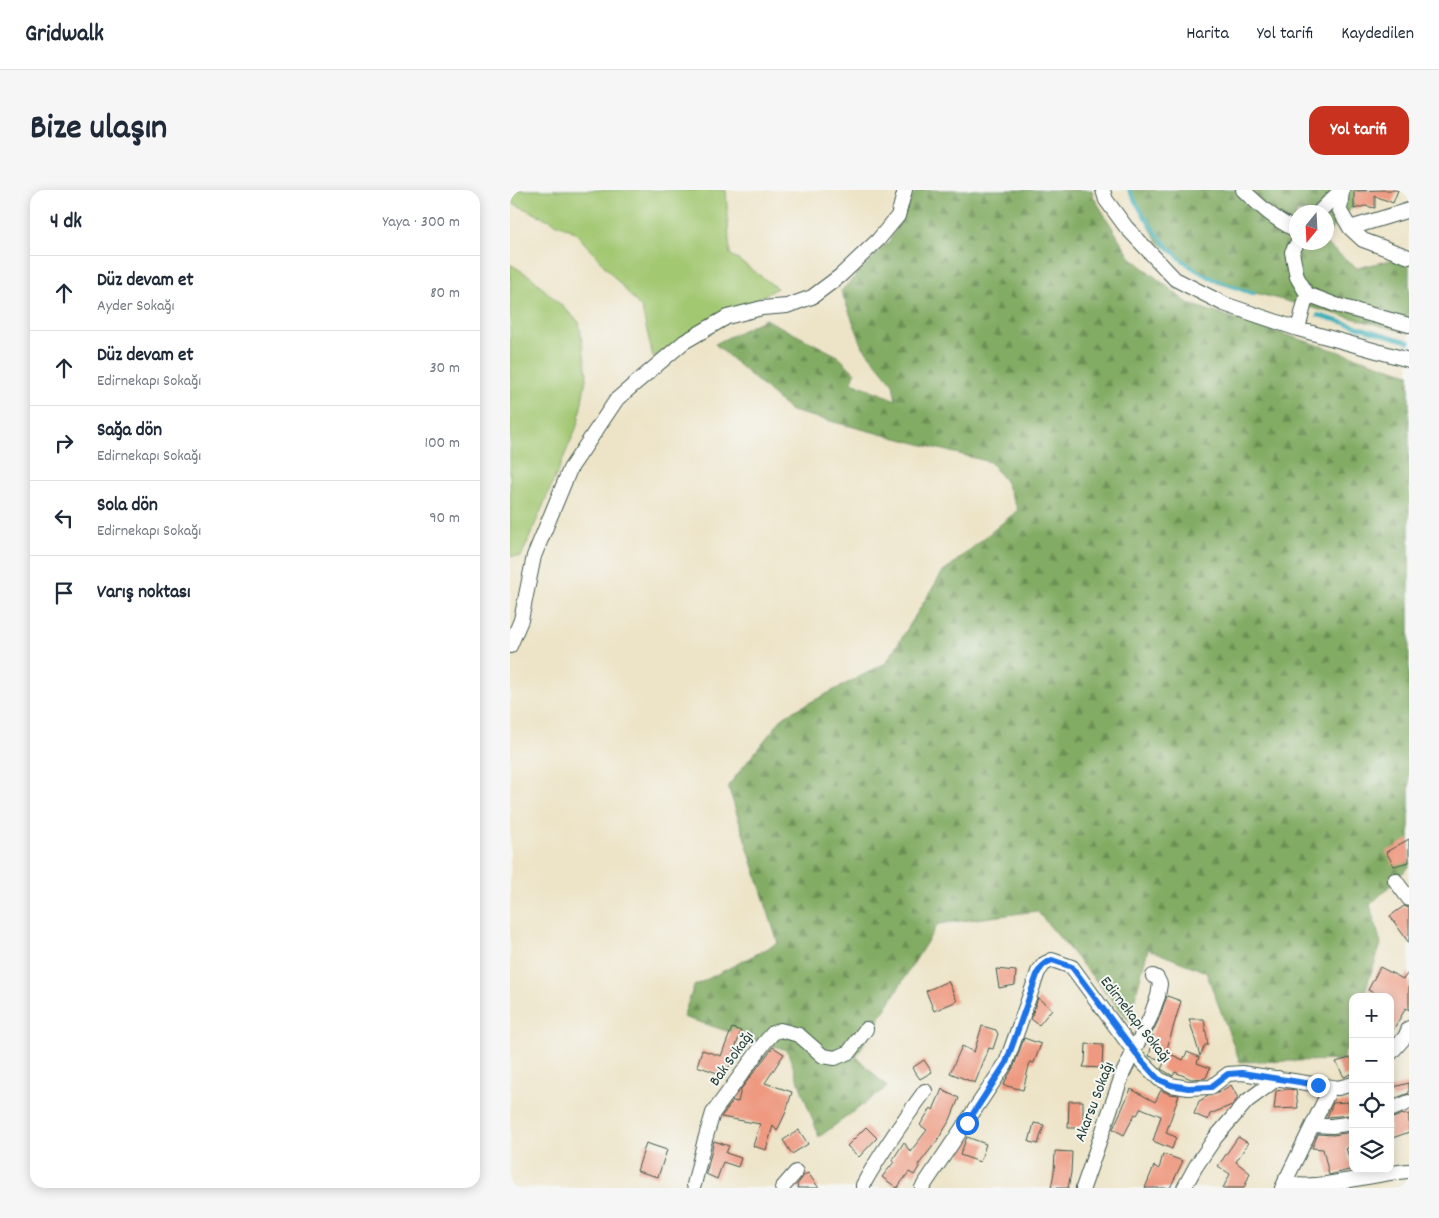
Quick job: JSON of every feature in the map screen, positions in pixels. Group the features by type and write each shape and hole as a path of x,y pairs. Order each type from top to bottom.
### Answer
{"street":[{"path":"510,646 521,620 534,556 570,469 618,399 684,342 727,317 762,308 787,306 812,297 840,276 878,240 898,216 905,190"},
{"path":"1103,190 1106,200 1126,228 1175,279 1224,304 1298,329 1409,360"},
{"path":"1243,190 1280,222 1289,226"},
{"path":"1326,205 1342,190"},
{"path":"1342,190 1340,211 1350,228 1363,240 1409,257"},
{"path":"1350,228 1409,210"},
{"path":"1293,250 1297,277 1307,294 1409,326"},
{"path":"1298,329 1307,294"},
{"path":"1395,880 1409,899"},
{"name":"Edirnekapı Sokağı","path":"922,1188 1006,1063 1038,972 1044,964 1052,960 1072,967 1134,1052 1158,1079 1171,1085 1188,1088 1211,1087 1228,1074 1242,1073 1338,1088 1349,1085"},
{"name":"Akarsu Sokağı","path":"1083,1188 1124,1073 1150,1018 1158,996 1160,984 1157,978 1153,976"},
{"path":"1394,1049 1409,1028"},
{"name":"Bak Sokağı","path":"696,1187 704,1143 713,1113 773,1033 780,1030 799,1035 823,1056 835,1058 849,1052 866,1029"},
{"path":"1184,1188 1215,1138 1246,1101 1278,1078"},
{"path":"1331,1087 1284,1183 1316,1186 1409,1171"},
{"path":"863,1188 886,1146 925,1090"},
{"path":"1394,1108 1409,1102"},
{"path":"1313,1125 1349,1124"},
{"path":"782,1188 796,1172"}],"green space":[{"path":"510,190 726,190 730,254 777,288 653,357 642,309 575,232 510,202"},
{"path":"916,190 1092,190 1093,196 1130,257 1189,304 1409,374 1409,867 1370,905 1381,944 1364,993 1349,993 1349,1040 1342,1060 1240,1062 1206,972 1148,949 1129,1020 1037,911 938,924 856,1056 887,1087 819,1137 787,1050 683,1017 694,986 778,943 728,786 784,716 886,663 942,573 1018,510 1005,481 990,462 791,411 715,344 765,319 838,356 855,373 852,382 896,400 893,384 863,347 841,291 890,240"},
{"path":"1129,190 1368,190 1334,226 1334,205 1289,205 1289,250 1334,250 1357,268 1409,256 1409,333 1217,283 1158,242"},
{"path":"510,264 531,277 579,322 587,373 578,424 521,557 510,556"}],"building":[{"path":"1398,190 1393,203 1375,196 1375,208 1365,206 1354,209 1354,191"},
{"path":"1409,839 1409,862 1394,866 1386,852"},
{"path":"1404,906 1409,908 1409,943 1390,916"},
{"path":"1380,967 1403,979 1409,972 1409,1010 1406,1008 1394,1028 1394,993 1374,993 1368,990"},
{"path":"996,969 1016,971 1015,985 999,988"},
{"path":"948,981 957,1001 934,1011 926,991"},
{"path":"1167,996 1181,1001 1166,1052 1183,1060 1187,1052 1199,1057 1197,1063 1210,1068 1206,1078 1191,1079 1175,1072 1173,1076 1161,1069 1165,1061 1149,1056 1154,1036 1151,1035"},
{"path":"1038,998 1052,1009 1039,1025 1031,1019"},
{"path":"1189,1019 1204,1019 1208,1045 1205,1045 1200,1056"},
{"path":"982,1026 996,1030 998,1034 993,1049 989,1048 975,1083 950,1073 962,1046 974,1052"},
{"path":"732,1028 741,1031 726,1076 697,1066 702,1050 721,1056"},
{"path":"1024,1038 1041,1044 1034,1063 1030,1062 1023,1090 1003,1085 1014,1066"},
{"path":"1086,1044 1103,1045 1102,1068 1083,1067"},
{"path":"773,1047 784,1054 765,1083 792,1092 786,1112 777,1131 773,1126 766,1150 753,1146 760,1124 721,1117 733,1101 738,1102 741,1089"},
{"path":"1349,1058 1349,1075 1344,1077 1336,1062"},
{"path":"924,1060 932,1072 920,1079 912,1068"},
{"path":"1409,1083 1409,1093 1394,1099 1394,1087"},
{"path":"1231,1085 1238,1098 1232,1105 1210,1114 1208,1120 1194,1114 1199,1101"},
{"path":"942,1089 959,1098 950,1120 919,1164 914,1175 909,1172 897,1188 882,1177 894,1162 892,1161 904,1142 910,1152 927,1130 920,1125 931,1108 933,1110"},
{"path":"1131,1089 1155,1102 1161,1090 1169,1094 1179,1095 1166,1133 1176,1137 1172,1149 1153,1141 1161,1116 1141,1108 1137,1115 1135,1114 1124,1135 1113,1129"},
{"path":"1296,1090 1298,1108 1274,1109 1276,1091"},
{"path":"1069,1101 1083,1101 1083,1128 1068,1128"},
{"path":"1348,1102 1349,1115 1327,1117 1333,1103"},
{"path":"1409,1114 1409,1132 1394,1138 1394,1117"},
{"path":"1034,1123 1044,1125 1038,1144 1029,1142"},
{"path":"866,1127 877,1138 859,1157 847,1146"},
{"path":"799,1130 808,1144 792,1154 783,1140"},
{"path":"1349,1132 1349,1148 1346,1148 1349,1157 1349,1170 1329,1175 1323,1149 1312,1148 1318,1134 1333,1135"},
{"path":"967,1137 986,1144 980,1162 960,1155"},
{"path":"1238,1137 1248,1143 1236,1162 1250,1173 1244,1188 1223,1188 1230,1174 1218,1166"},
{"path":"714,1141 729,1146 726,1153 741,1158 738,1167 723,1162 717,1179 706,1174"},
{"path":"646,1143 667,1150 658,1177 637,1171"},
{"path":"1055,1151 1072,1152 1068,1188 1051,1188"},
{"path":"1163,1154 1183,1161 1170,1188 1145,1188 1154,1166 1159,1169"},
{"path":"808,1173 819,1188 798,1188 797,1185 804,1175"}],"waterway":[{"path":"1129,190 1151,226 1180,258 1209,277 1254,294"},
{"path":"1318,315 1409,342"}],"route":[{"path":"967,1123 1006,1063 1038,972 1044,964 1052,960 1072,967 1141,1060 1158,1079 1171,1085 1188,1088 1211,1087 1228,1074 1242,1073 1318,1085"}]}
